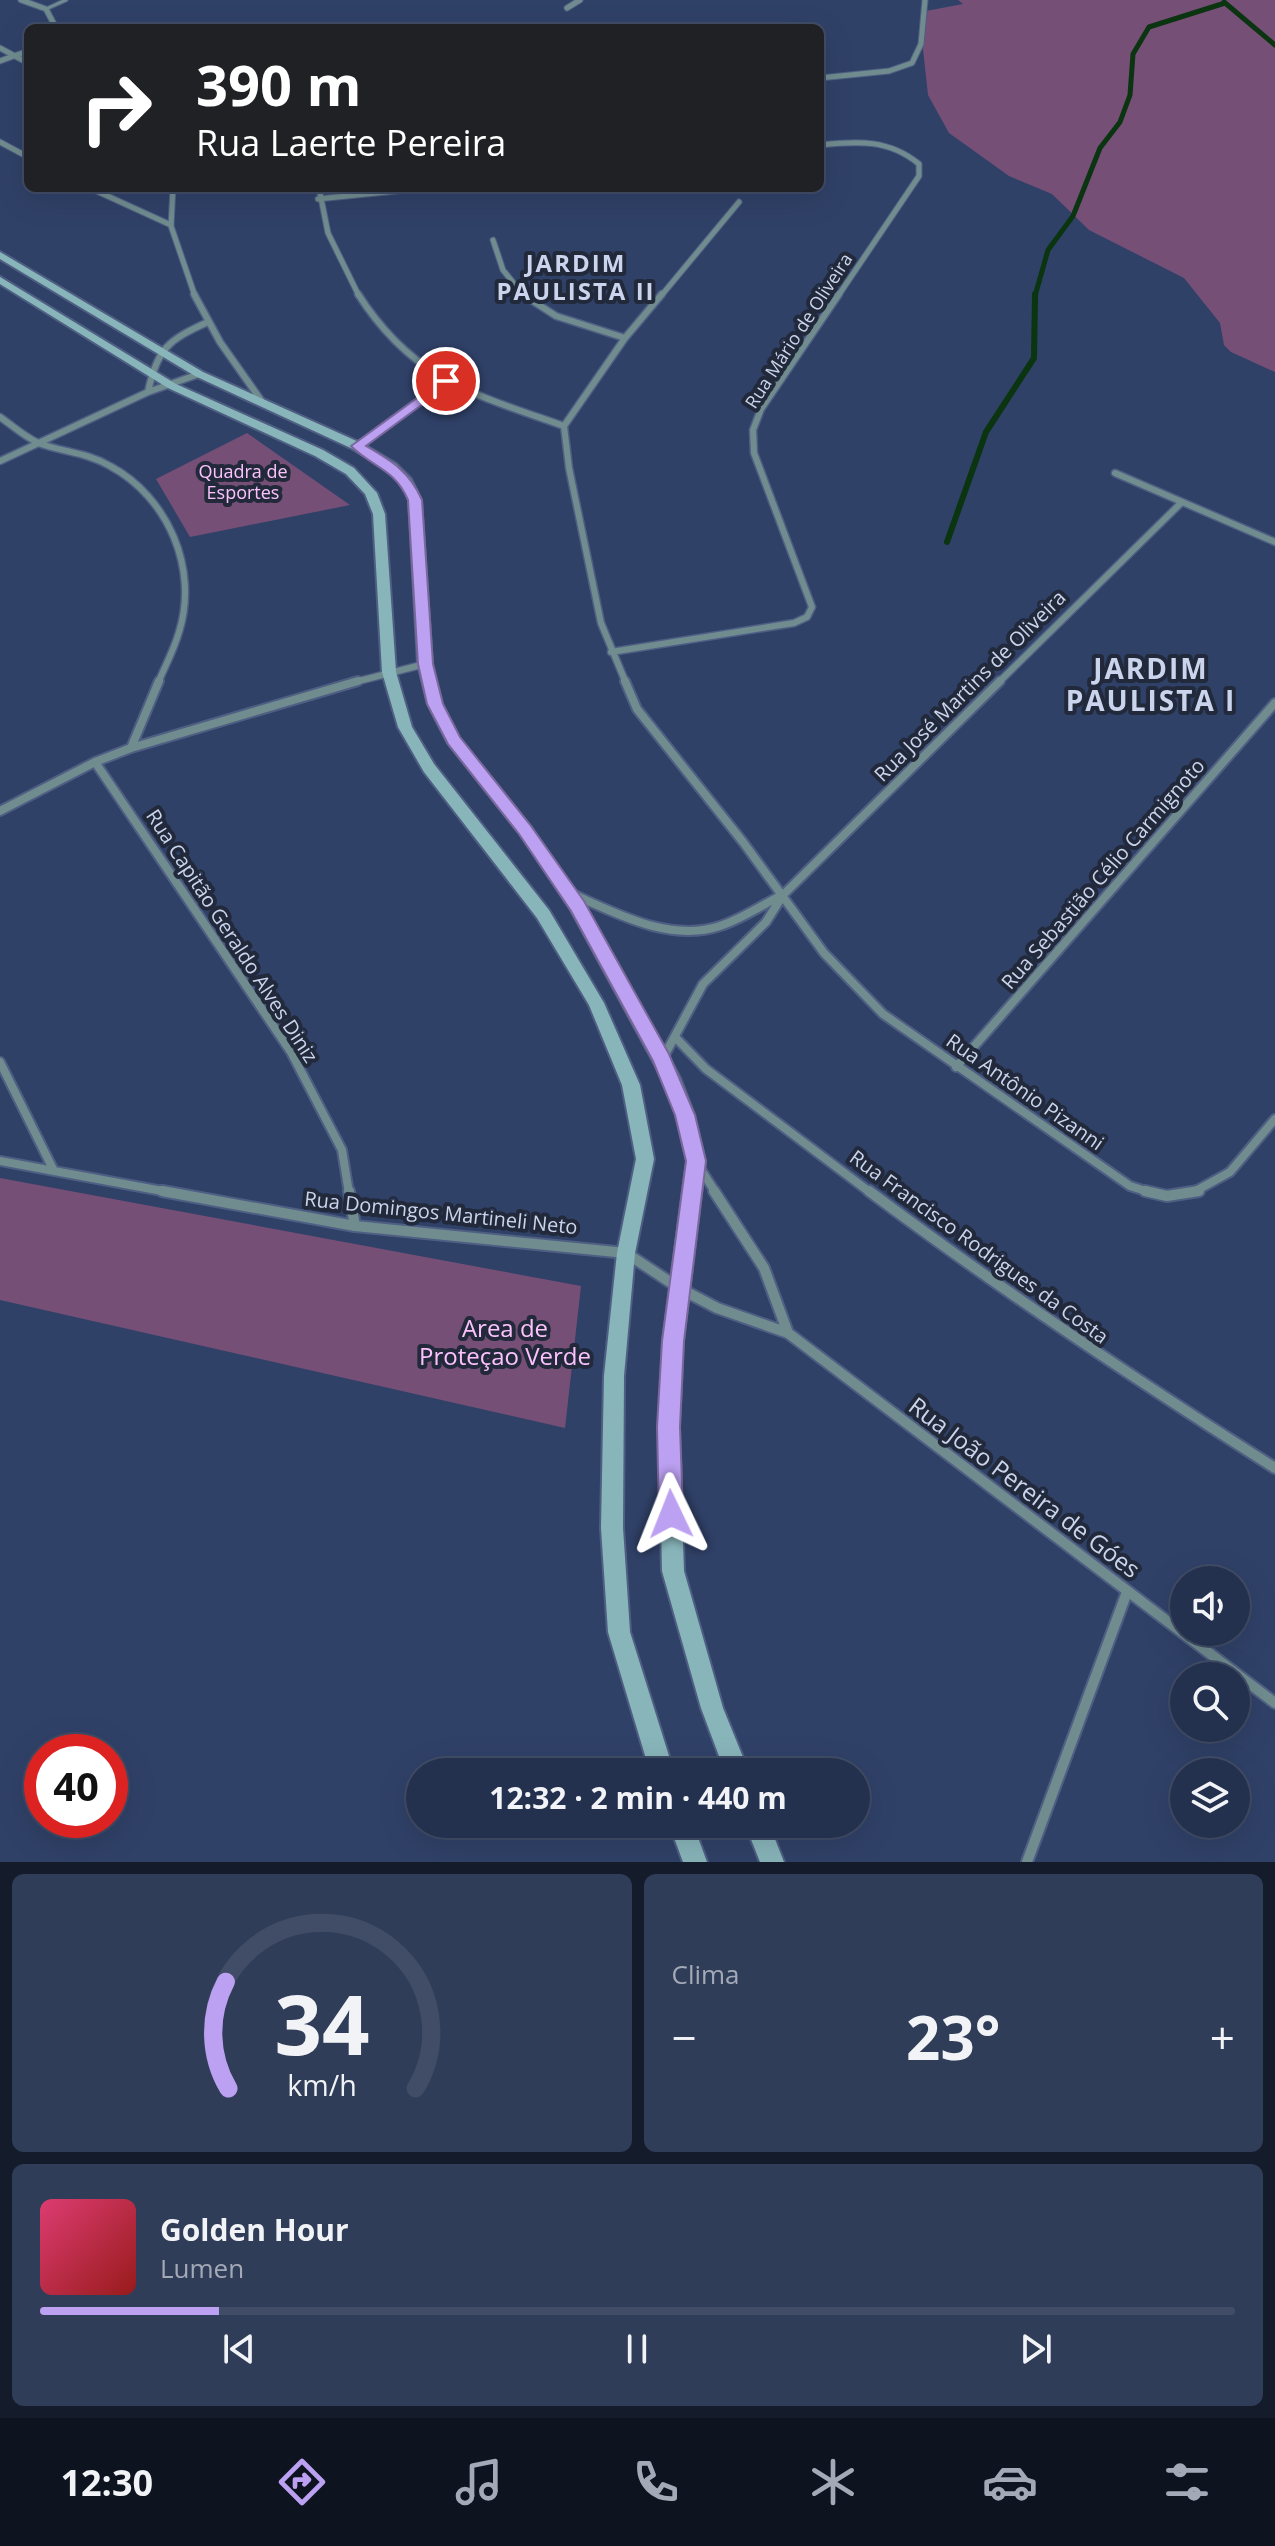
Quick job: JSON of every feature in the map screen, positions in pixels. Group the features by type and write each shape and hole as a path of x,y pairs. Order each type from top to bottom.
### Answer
{"street":[{"path":"21,0 46,9 54,24"},
{"path":"567,8 580,0"},
{"path":"824,78 899,70 913,64 919,55 925,0"},
{"path":"0,48 24,61"},
{"path":"0,61 24,53"},
{"path":"0,142 24,155"},
{"name":"Rua Mário de Oliveira","path":"611,652 794,623 807,617 812,607 754,453 753,430 761,409 919,176 919,164 908,153 892,145 848,142 824,145"},
{"path":"0,151 9,147"},
{"path":"99,192 171,225"},
{"path":"173,192 171,225 208,322 263,404"},
{"path":"319,192 324,228 345,274 392,340 415,362 446,381 564,426 625,338 739,202"},
{"path":"318,199 386,192"},
{"path":"493,240 503,271 527,297 550,313 573,323 625,338"},
{"path":"0,255 158,352 357,446 392,467 407,482 415,500 425,664 435,704 453,740 525,830 568,892 662,1060 685,1115 696,1161 764,1268 788,1333"},
{"path":"0,280 172,386 319,453 350,471 371,493 379,514 389,672 405,727 429,768 543,914 596,1003 631,1085 645,1159 626,1253 614,1376 613,1543 619,1632 658,1758"},
{"path":"148,392 158,352 169,342 208,322"},
{"path":"0,461 148,392 199,374"},
{"path":"357,446 446,381"},
{"path":"0,417 38,443 88,455 113,467 144,491 173,530 185,573 180,630 131,748"},
{"name":"Rua Antônio Pizanni","path":"564,426 569,468 601,623 637,709 783,895 824,953 883,1014 1130,1186 1166,1196 1196,1193 1227,1176 1256,1147 1275,1119"},
{"path":"1115,473 1275,542"},
{"name":"Rua José Martins de Oliveira","path":"662,1060 703,984 766,922 783,895 1182,502"},
{"path":"0,811 95,762 131,748 425,664"},
{"name":"Rua Sebastião Célio Carmignoto","path":"956,1067 1275,703"},
{"name":"Rua Capitão Geraldo Alves Diniz","path":"95,762 291,1052 342,1150 355,1226"},
{"name":"Rua José Martins de Oliveira","path":"568,892 631,918 676,930 718,926 783,895"},
{"name":"Rua Francisco Rodrigues da Costa","path":"675,1037 706,1069 961,1260 1118,1369 1275,1468"},
{"path":"0,1062 54,1171"},
{"name":"Rua Domingos Martineli Neto","path":"0,1161 355,1226 626,1253 679,1288 741,1318 788,1333"},
{"path":"696,1161 679,1288 669,1427 673,1571 712,1708 732,1758"},
{"name":"Rua João Pereira de Góes","path":"788,1333 1275,1703"},
{"path":"1027,1862 1127,1592"},
{"path":"686,1838 695,1862"},
{"path":"763,1838 772,1862"}],"lane":[{"path":"46,9 66,0"}],"green space":[{"path":"958,0 1275,0 1275,372 1231,352 1224,345 1220,323 1184,278 1089,230 1052,194 1009,176 949,133 928,95 922,40 926,11 963,4"},
{"name":"Quadra de Esportes","path":"247,433 350,505 190,537 156,479"},
{"name":"Area de Proteçao Verde","path":"0,1178 581,1286 565,1428 0,1300"}],"waterway":[{"path":"1224,2 1275,45"},
{"path":"1035,296 1048,250 1073,216 1100,148 1120,122 1130,95 1133,54 1149,27 1225,3"},
{"path":"947,542 986,432 1034,358 1035,294"}],"district":[{"name":"JARDIM PAULISTA II","path":"576,278"},
{"name":"JARDIM PAULISTA I","path":"1151,685"}],"route":[{"path":"446,381 357,446 392,467 407,482 415,500 425,664 435,704 453,740 525,830 577,906 674,1083 685,1115 696,1161 673,1341 669,1427 671,1514"}]}
